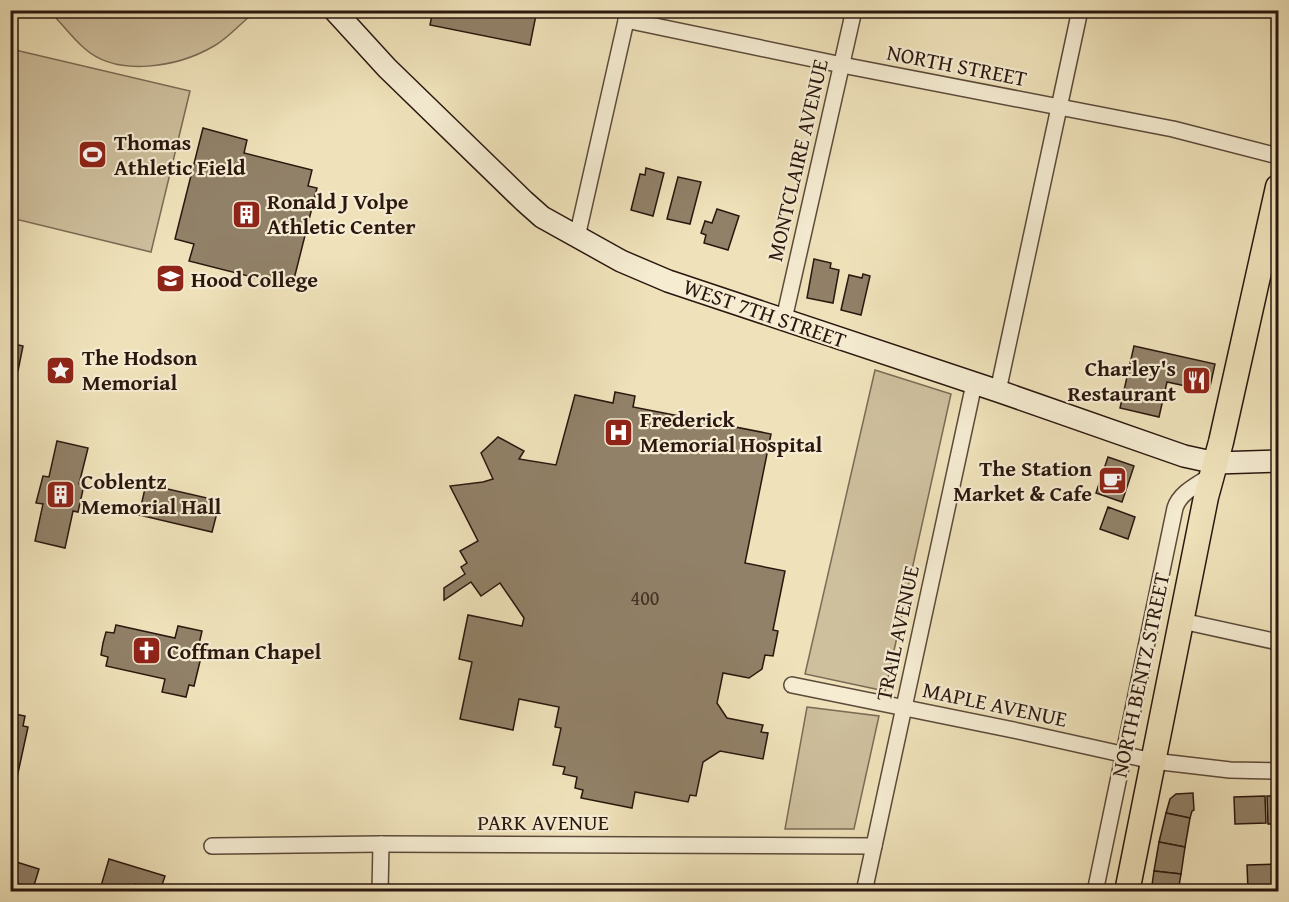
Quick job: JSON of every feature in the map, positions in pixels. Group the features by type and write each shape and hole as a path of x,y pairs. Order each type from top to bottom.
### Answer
{"main road":[{"name":"WEST 7TH STREET","path":"334,10 387,68 542,217 621,261 668,281 1184,456 1214,469 1278,462"},
{"path":"1214,469 1278,187"},
{"name":"NORTH BENTZ STREET","path":"1126,891 1206,497 1214,469"}],"street":[{"name":"MONTCLAIRE AVENUE","path":"784,319 854,10"},
{"path":"998,392 1080,10"},
{"path":"577,237 627,15"},
{"name":"NORTH STREET","path":"627,15 842,65 1173,129 1278,156"},
{"name":"TRAIL AVENUE","path":"864,891 974,384"},
{"name":"NORTH BENTZ STREET","path":"1095,891 1178,501 1214,469"},
{"path":"1182,621 1278,642"},
{"name":"MAPLE AVENUE","path":"792,686 1153,761 1230,770 1278,771"},
{"path":"380,891 381,844"},
{"name":"PARK AVENUE","path":"212,846 381,844 874,846"}],"shaded area":[{"path":"244,10 249,17 214,46 183,59 148,66 113,63 98,57 79,44 49,11"},
{"name":"Thomas Athletic Field","path":"11,49 190,91 151,252 11,218"},
{"path":"875,370 951,394 885,691 805,674"},
{"path":"807,707 879,716 854,829 785,829"}],"building":[{"path":"433,10 537,10 530,45 430,25"},
{"name":"Ronald J Volpe Athletic Center","path":"203,128 247,140 244,153 312,170 308,186 317,188 292,287 189,261 194,244 175,239"},
{"path":"646,168 664,173 653,216 631,210 640,174 645,175"},
{"path":"678,177 701,182 690,224 667,219"},
{"path":"717,209 739,216 728,250 704,243 706,235 701,233 705,221 712,223"},
{"path":"814,259 831,263 830,268 839,270 833,303 807,298"},
{"path":"863,274 870,276 861,315 841,310 849,275 862,278"},
{"path":"10,336 15,337 14,344 23,346 18,371 10,370"},
{"path":"1134,346 1215,364 1209,391 1167,382 1159,417 1120,408"},
{"path":"615,392 635,396 633,407 771,434 745,563 785,571 773,630 778,631 773,656 765,655 762,669 749,678 723,673 717,703 727,718 763,725 761,732 768,733 763,759 720,751 703,762 696,796 690,795 688,802 635,792 632,808 581,798 583,790 575,788 577,777 563,774 565,767 553,765 561,728 555,727 559,707 519,699 513,730 460,719 472,662 459,659 468,615 522,626 524,618 500,583 481,596 471,582 444,600 444,588 465,574 461,567 467,563 460,551 478,541 450,486 493,479 481,453 498,437 524,451 519,459 556,465 575,395 613,403"},
{"name":"Coblentz Memorial Hall","path":"57,441 88,448 79,484 84,485 78,512 73,511 65,548 35,541 43,504 36,503 43,476 49,477"},
{"path":"1108,457 1134,466 1122,502 1096,493"},
{"path":"146,484 220,501 212,532 139,515"},
{"path":"1108,507 1135,517 1128,539 1100,529"},
{"path":"116,625 175,638 178,626 202,631 199,644 204,645 194,686 189,685 186,697 162,692 165,679 106,666 108,657 101,655 103,643 106,632 114,633"},
{"path":"10,713 25,716 23,726 28,727 16,782 11,781 10,783"},
{"path":"1193,793 1194,810 1190,818 1166,813 1170,799 1176,794"},
{"path":"1265,796 1266,823 1235,824 1234,797"},
{"path":"1267,796 1278,796 1278,824 1268,824"},
{"path":"1166,813 1190,818 1185,847 1159,842"},
{"path":"1159,842 1185,847 1181,874 1154,871"},
{"path":"109,859 165,876 160,891 135,884 132,892 119,892 101,886"},
{"path":"10,860 39,869 32,892 10,892"},
{"path":"1278,864 1278,889 1248,890 1247,865"},
{"path":"1154,871 1181,874 1178,892 1151,892"}],"place":[{"name":"Thomas Athletic Field","path":"93,155"},
{"name":"Ronald J Volpe Athletic Center","path":"246,214"},
{"name":"Hood College","path":"170,279"},
{"name":"The Hodson Memorial","path":"61,370"},
{"name":"Charley's Restaurant","path":"1197,381"},
{"name":"Frederick Memorial Hospital","path":"619,432"},
{"name":"The Station Market & Cafe","path":"1113,481"},
{"name":"Coblentz Memorial Hall","path":"60,494"},
{"name":"Coffman Chapel","path":"146,651"}]}
